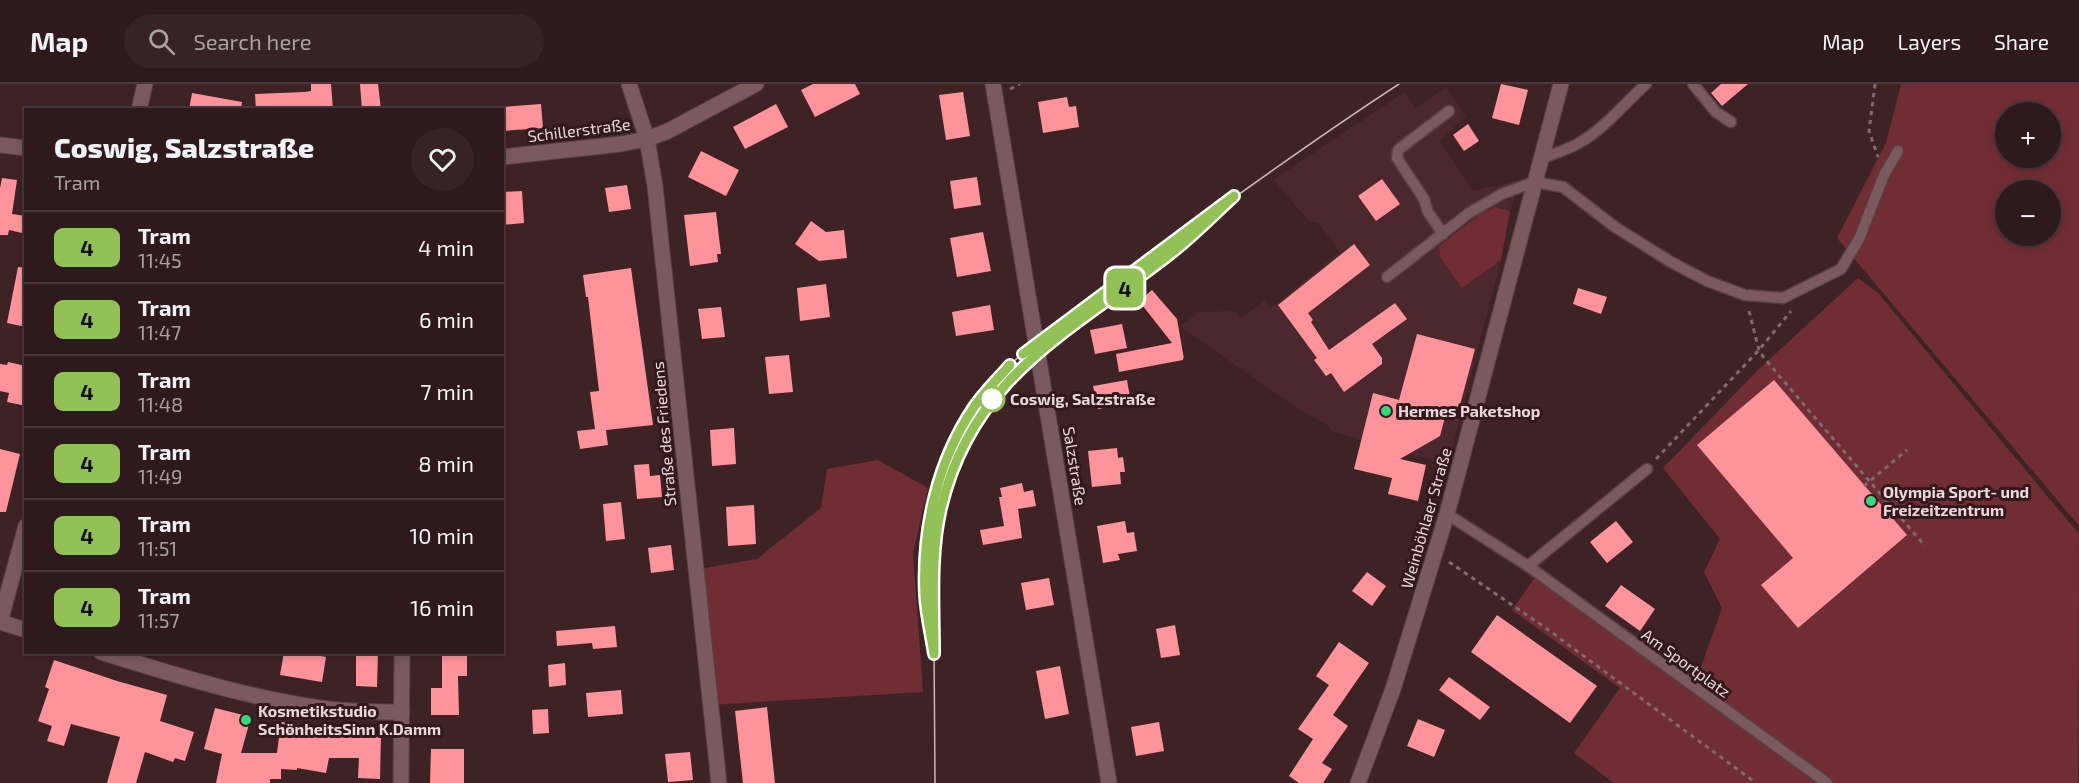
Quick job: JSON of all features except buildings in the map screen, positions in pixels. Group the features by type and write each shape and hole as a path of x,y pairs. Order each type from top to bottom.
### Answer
{"street":[{"path":"139,108 145,84"},
{"name":"Straße des Friedens","path":"629,84 647,139 655,186 719,783"},
{"name":"Schillerstraße","path":"504,157 647,139 668,131 756,84"},
{"name":"Salzstraße","path":"993,84 1109,783"},
{"name":"Weinböhlaer Straße","path":"1358,783 1394,689 1436,552 1561,84"},
{"path":"0,145 24,148"},
{"path":"24,533 0,622 24,629"},
{"path":"108,654 267,698 331,709 402,712"},
{"path":"401,783 402,654"}],"lane":[{"path":"1540,159 1567,149 1589,136 1646,84"},
{"path":"1693,84 1716,112 1731,122"},
{"path":"1443,234 1428,212 1424,198 1397,158 1398,150 1449,111"},
{"path":"1387,277 1469,213 1502,194 1523,184 1534,182 1563,188 1615,226 1671,262 1707,281 1744,295 1783,298 1841,270 1859,240 1884,176 1898,151"},
{"path":"1528,566 1647,469"},
{"name":"Am Sportplatz","path":"1447,514 1528,566 1827,783"}],"path":[{"path":"1875,84 1869,131 1884,176"},
{"path":"1744,295 1759,350 1925,546"},
{"path":"1647,469 1759,350 1792,310"},
{"path":"1864,486 1907,450"},
{"path":"1436,552 1543,626 1756,783"}],"shaded area":[{"path":"1901,84 2079,84 2079,526 1837,238 1886,143"},
{"path":"1446,87 1466,116 1440,141 1473,191 1519,180 1510,211 1495,207 1479,215 1439,246 1462,287 1501,260 1448,465 1332,431 1327,425 1298,409 1180,326 1200,312 1235,311 1242,318 1264,301 1271,308 1339,252 1319,223 1309,221 1273,180 1405,92 1416,108"},
{"path":"1495,207 1510,211 1501,260 1462,288 1440,257 1439,246 1479,215"},
{"name":"Olympia Sport- und Freizeitzentrum","path":"1858,278 1878,293 2079,534 2078,783 1614,783 1574,753 1620,688 1512,610 1540,570 1697,678 1722,608 1704,572 1720,539 1663,468 1758,370"},
{"path":"878,460 928,488 913,553 923,692 711,705 699,569 757,559 821,508 827,469"}],"tram line":[{"path":"934,654 927,618 925,564 934,501 955,442 970,414 989,388 1017,358 1049,332 1277,167 1399,84"},
{"name":"4","path":"1010,365 975,406 957,436 941,475 930,514 925,555 925,597 934,654 936,544 940,511 957,458 966,438 981,415 1014,374 1038,352 1168,255 1234,196 1036,342 1023,354"},
{"path":"954,464 967,436 982,412 1000,390 1042,350 1112,297"},
{"path":"934,615 936,544 944,496"},
{"path":"934,645 935,783"}],"place":[{"name":"Coswig, Salzstraße","path":"992,399"},
{"name":"Hermes Paketshop","path":"1386,411"},
{"name":"Olympia Sport- und Freizeitzentrum","path":"1871,501"},
{"name":"Kosmetikstudio SchönheitsSinn K.Damm","path":"246,720"}]}
